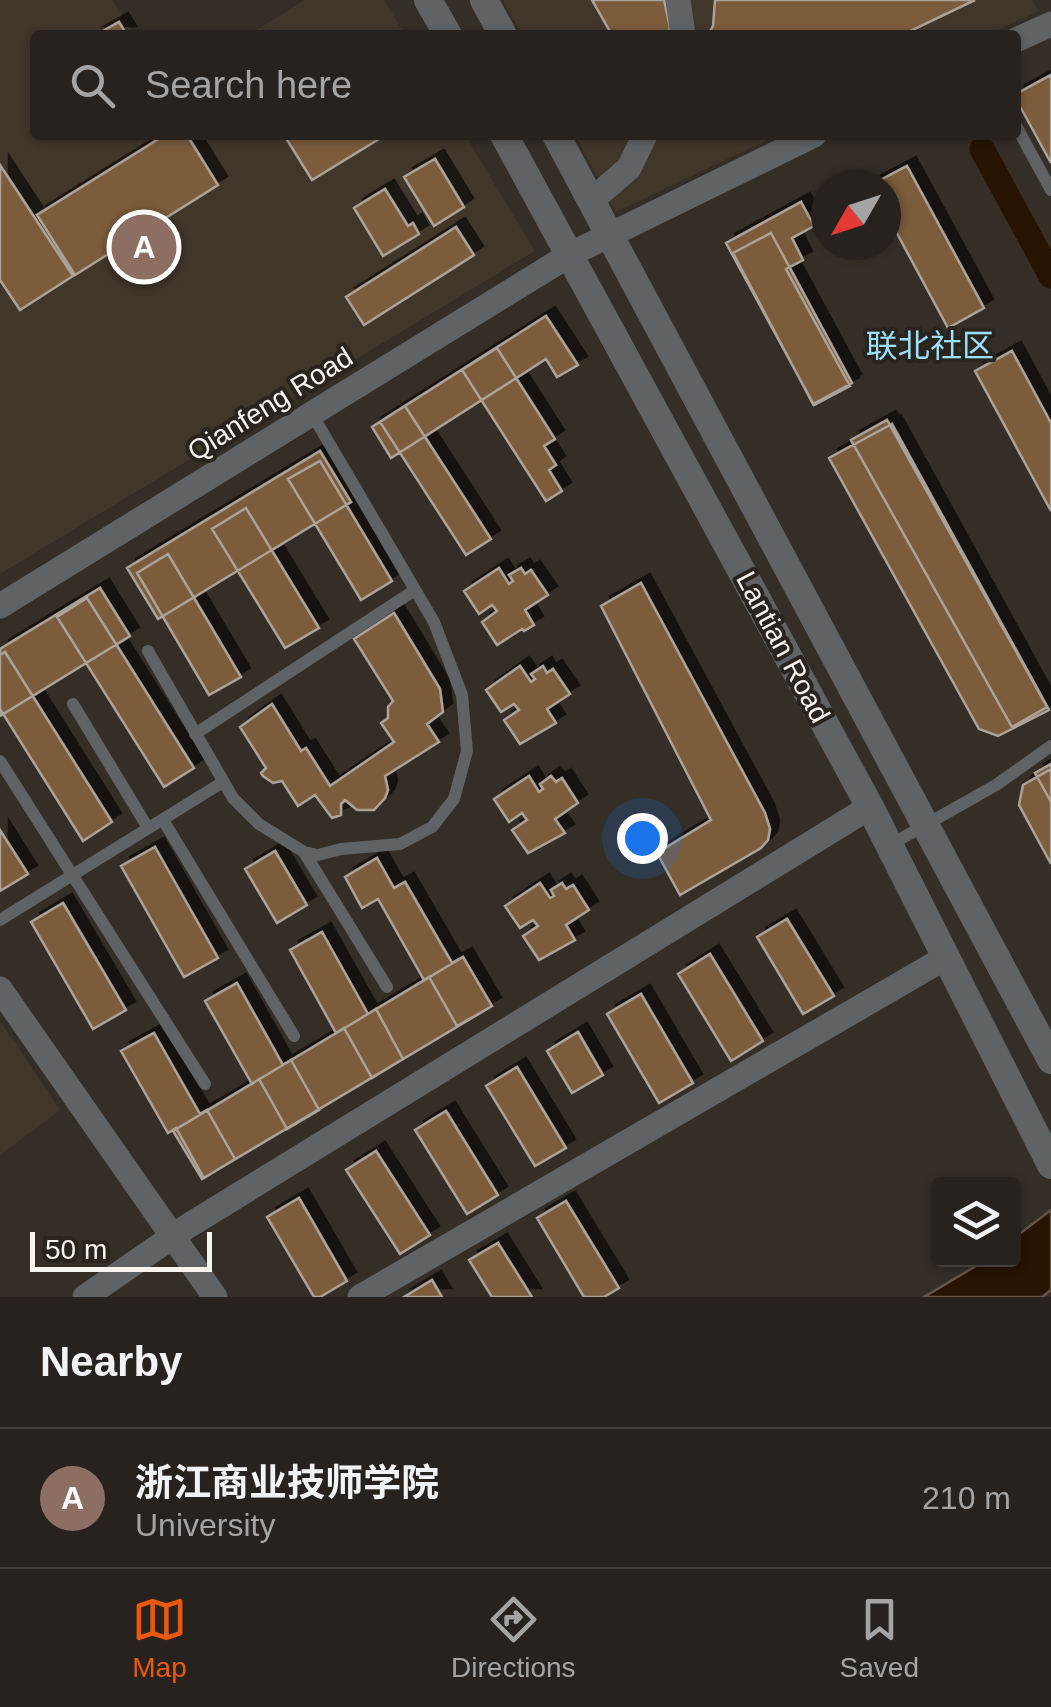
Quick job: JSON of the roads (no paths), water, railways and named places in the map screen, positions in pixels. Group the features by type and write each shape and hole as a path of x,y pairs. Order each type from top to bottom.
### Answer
{"street":[{"path":"428,0 445,30"},
{"path":"484,0 500,30"},
{"path":"678,0 683,30"},
{"path":"1021,38 1051,24"},
{"name":"Lantian Road","path":"507,140 870,807 1051,1165"},
{"name":"Lantian Road","path":"559,140 1051,1060"},
{"path":"590,201 630,168 643,140"},
{"name":"Qianfeng Road","path":"0,606 570,254 804,140"},
{"path":"84,1297 174,1236 870,807"},
{"path":"360,1297 946,958"},
{"path":"0,988 215,1297"}],"lane":[{"path":"1021,135 1051,190"},
{"path":"148,651 232,798 260,824 304,852 318,855 341,848 400,844 432,828 454,798 467,751 462,694 434,622 312,414"},
{"path":"195,734 415,590"},
{"path":"73,704 148,828"},
{"path":"888,846 996,785 1051,746"},
{"path":"0,761 205,1084"},
{"path":"0,920 223,782"},
{"path":"162,820 294,1036"},
{"path":"304,852 387,986"}],"waterway":[{"path":"982,149 1051,276"}],"place":[{"name":"浙江商业技师学院","path":"144,247"}],"district":[{"name":"联北社区","path":"930,346"}]}
